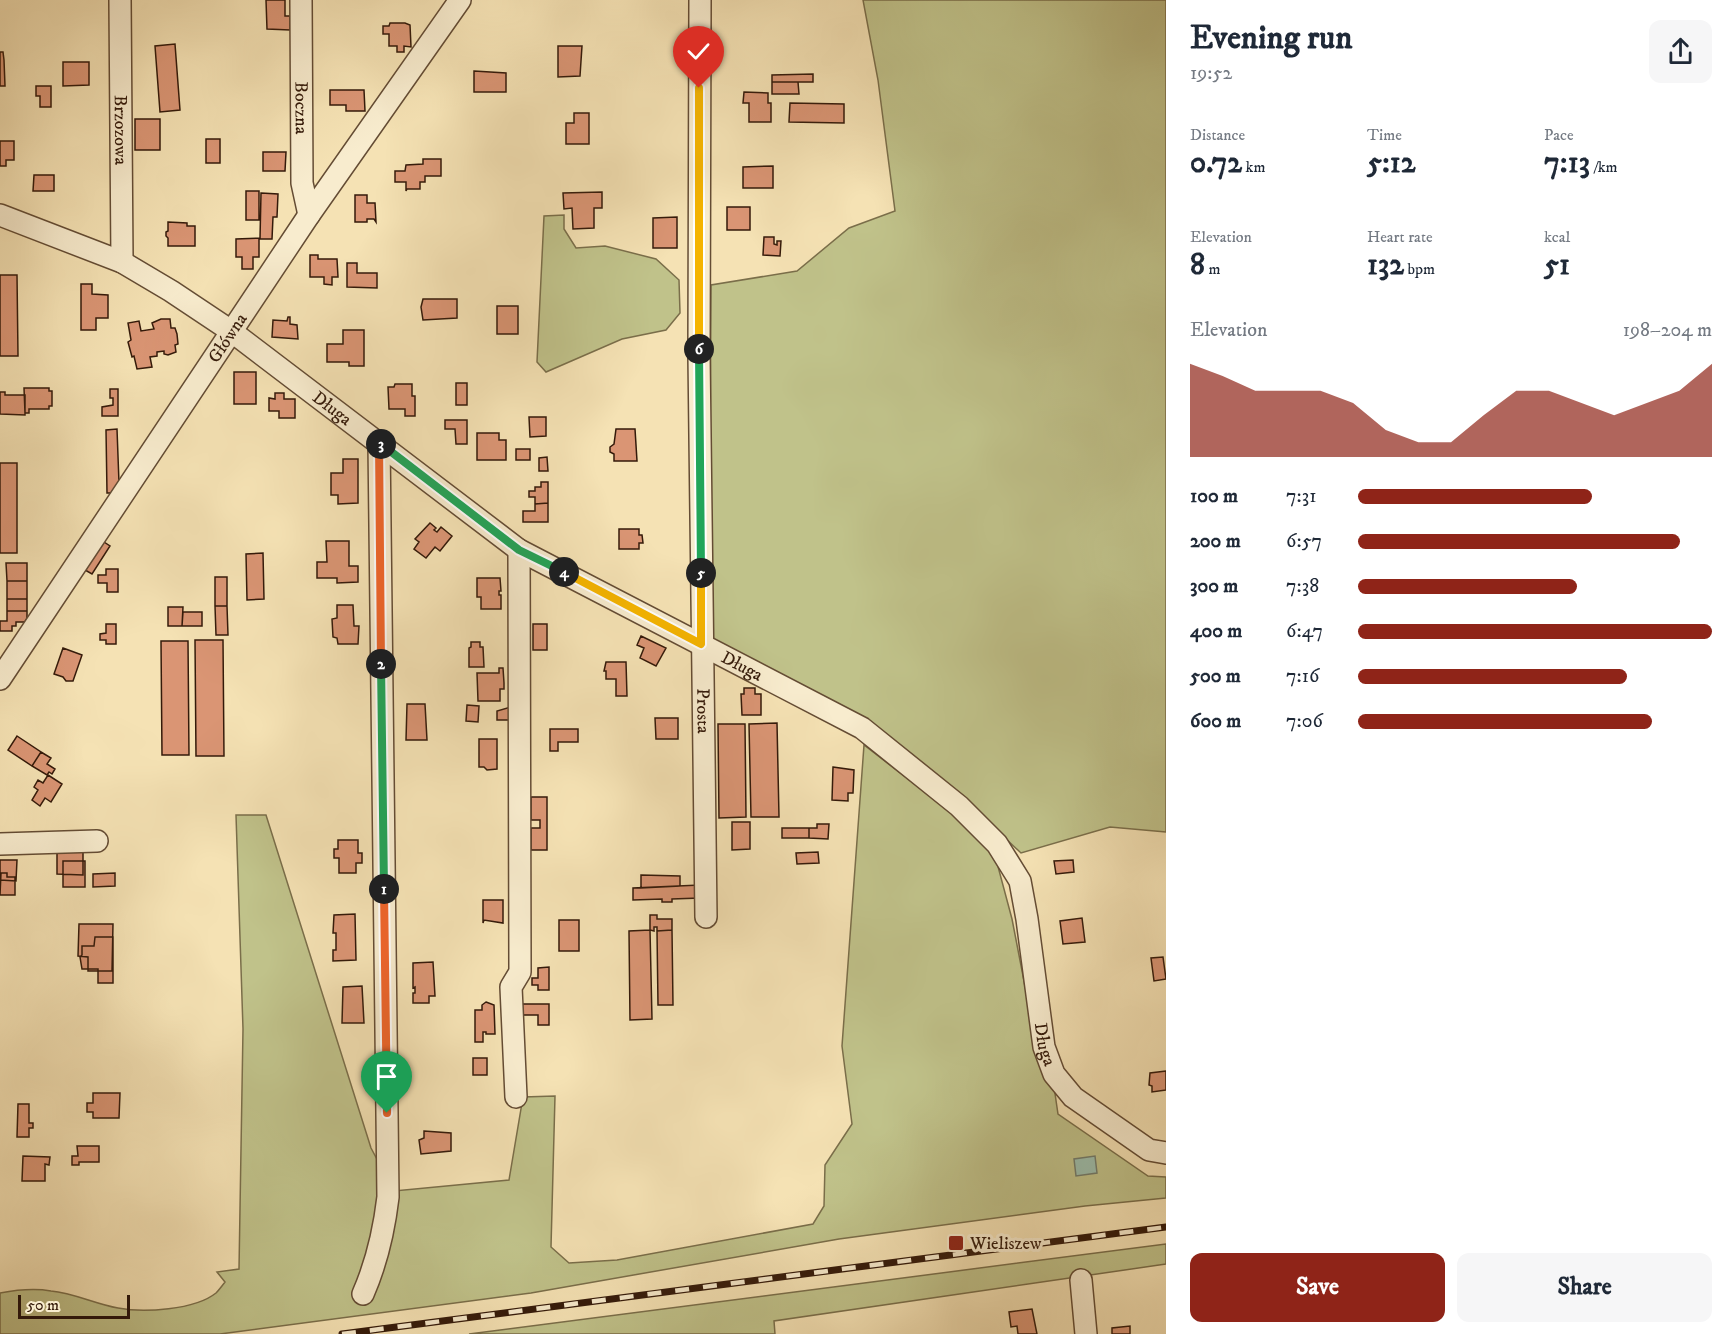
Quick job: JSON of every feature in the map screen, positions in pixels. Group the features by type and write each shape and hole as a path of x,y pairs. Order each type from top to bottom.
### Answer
{"street":[{"name":"Brzozowa","path":"120,0 122,262"},
{"name":"Boczna","path":"301,0 302,183 309,215"},
{"name":"Prosta","path":"700,0 701,644 706,917"},
{"name":"Główna","path":"0,679 309,215 454,5"},
{"name":"Długa","path":"0,215 122,262 171,291 231,331 519,550 862,728 959,806 997,844 1020,881 1044,1047 1054,1074 1072,1097 1149,1150 1166,1153"},
{"path":"363,1294 372,1274 382,1238 388,1197 379,442"},
{"path":"516,1097 511,987 520,972 519,550"},
{"path":"0,844 97,841"},
{"path":"1081,1280 1086,1334"}],"green space":[{"path":"863,0 1166,0 1166,832 1110,827 1021,853 947,783 864,718 709,638 711,285 797,271 849,228 895,211 878,80"},
{"path":"564,215 564,229 576,248 605,246 656,259 679,280 680,313 666,330 622,339 546,372 537,362 544,216"},
{"path":"864,745 964,822 996,859 1012,919 1035,1038 1053,1080 1058,1114 1148,1176 1166,1177 1166,1198 1085,1206 839,1239 531,1293 220,1334 0,1334 0,1293 45,1290 118,1308 168,1309 207,1299 216,1293 225,1282 217,1272 239,1269 243,1029 236,815 266,815 371,1148 394,1191 509,1180 523,1097 555,1096 551,1247 569,1263 617,1260 813,1224 824,1206 825,1165 852,1124 842,1046"},
{"path":"1166,1244 1166,1264 774,1321 775,1334 469,1334"}],"shaded area":[{"path":"1095,1156 1097,1173 1076,1176 1074,1159"}],"building":[{"path":"266,0 285,0 285,16 290,16 290,30 267,29"},
{"path":"390,23 410,25 411,47 404,46 404,52 397,52 397,46 389,46 389,34 383,34 383,26 389,26"},
{"path":"175,44 180,110 160,112 155,46"},
{"path":"558,46 582,46 580,76 558,77"},
{"path":"0,52 3,52 5,86 0,86"},
{"path":"63,62 89,62 89,85 63,86"},
{"path":"474,71 506,73 506,92 474,92"},
{"path":"813,74 813,82 772,82 772,75"},
{"path":"772,82 798,82 799,94 772,94"},
{"path":"36,86 51,86 51,107 40,107 40,96 36,96"},
{"path":"330,90 364,90 365,111 346,111 346,105 330,105"},
{"path":"744,92 768,93 768,103 771,103 771,122 749,122 749,103 743,103"},
{"path":"790,103 844,104 844,123 789,122"},
{"path":"574,113 589,113 589,144 566,144 566,123 574,123"},
{"path":"135,119 160,119 160,150 135,150"},
{"path":"206,139 220,139 220,163 206,163"},
{"path":"0,141 14,141 14,160 6,160 6,166 0,166"},
{"path":"263,152 286,152 285,171 263,171"},
{"path":"423,159 441,159 441,176 425,176 425,182 420,182 420,189 407,189 406,191 406,182 395,182 395,171 405,171 406,165 423,164"},
{"path":"773,166 773,188 743,188 743,167"},
{"path":"34,175 54,175 54,191 33,191"},
{"path":"246,191 259,191 259,220 246,220"},
{"path":"602,192 602,208 594,208 594,228 573,229 572,208 564,209 563,193"},
{"path":"261,193 278,194 277,217 273,217 272,239 260,239"},
{"path":"355,195 367,195 367,203 375,203 376,222 374,219 367,219 367,222 355,222"},
{"path":"727,207 750,207 750,230 727,230"},
{"path":"677,217 677,248 653,248 653,218"},
{"path":"168,222 195,226 195,246 168,246 166,232"},
{"path":"764,237 774,237 774,244 777,245 777,241 781,241 780,256 763,255"},
{"path":"259,238 259,257 253,257 253,269 242,269 242,257 236,257 236,239"},
{"path":"310,255 318,255 318,259 337,259 338,277 332,277 332,285 324,284 324,277 310,277"},
{"path":"347,263 357,263 357,273 377,273 377,288 347,287"},
{"path":"0,275 17,275 18,356 0,356"},
{"path":"81,284 92,284 92,294 108,295 108,318 96,318 96,330 81,330"},
{"path":"423,299 457,299 457,318 423,320 421,307"},
{"path":"497,306 518,306 518,334 497,334"},
{"path":"290,317 290,324 297,325 298,339 272,337 273,320 287,321"},
{"path":"161,319 170,319 171,328 175,328 178,344 175,345 176,352 168,355 164,354 164,351 157,352 157,356 150,357 152,367 137,369 128,342 131,340 128,323 139,321 141,331 154,329 152,323"},
{"path":"343,330 364,330 364,366 349,366 349,362 327,362 327,344 343,344"},
{"path":"234,372 256,372 256,404 234,404"},
{"path":"456,383 467,383 467,405 456,405"},
{"path":"395,384 412,384 412,396 415,396 415,416 405,416 405,409 389,409 388,387 394,387"},
{"path":"24,388 49,388 49,391 52,391 52,406 49,406 49,409 29,409 29,413 25,413"},
{"path":"110,389 118,389 118,416 102,416 102,407 113,405"},
{"path":"0,392 5,392 5,395 25,395 25,415 0,414"},
{"path":"275,393 284,393 284,399 295,399 295,418 279,418 279,411 269,411 269,398 275,399"},
{"path":"529,417 546,417 546,436 530,437"},
{"path":"445,420 467,420 467,444 456,444 455,429 445,429"},
{"path":"117,429 119,483 112,493 107,493 106,430"},
{"path":"616,429 635,429 637,461 614,461 614,454 610,452 610,447 614,444"},
{"path":"477,433 499,433 499,440 506,440 506,460 477,460"},
{"path":"516,449 530,449 530,460 516,460"},
{"path":"547,457 548,471 539,471 539,458"},
{"path":"343,459 358,459 358,503 338,504 338,495 331,495 331,473 343,473"},
{"path":"0,463 17,463 17,553 0,553"},
{"path":"541,482 548,482 548,503 535,504 535,497 529,497 529,491 535,491 535,487 541,487"},
{"path":"548,503 548,522 523,522 523,511 535,511 535,504"},
{"path":"430,523 437,532 441,527 452,536 440,551 435,547 426,558 414,549 419,542 415,539"},
{"path":"619,529 639,529 643,543 639,543 639,549 619,549"},
{"path":"326,541 349,541 349,566 358,566 358,582 337,583 337,578 317,578 317,562 327,562"},
{"path":"104,542 110,546 92,574 85,570"},
{"path":"263,553 264,599 247,600 246,554"},
{"path":"6,563 27,563 27,581 7,581"},
{"path":"106,569 118,569 118,592 107,592 107,583 98,583 98,575 106,575"},
{"path":"215,577 227,577 227,606 215,606"},
{"path":"477,578 500,578 501,609 481,609 481,597 477,597"},
{"path":"7,581 27,581 27,599 7,599"},
{"path":"7,599 27,599 27,611 7,611"},
{"path":"337,605 353,605 354,626 359,626 358,644 338,644 337,638 333,637 332,619 337,618"},
{"path":"215,606 227,606 228,635 216,635"},
{"path":"168,607 183,607 182,626 168,626"},
{"path":"7,611 27,611 27,618 25,622 16,622 16,626 12,626 12,631 0,631 0,621 7,621"},
{"path":"183,612 202,612 202,626 182,626"},
{"path":"106,624 116,624 116,644 106,644 106,640 100,640 100,634 106,633"},
{"path":"533,624 547,624 547,650 533,650"},
{"path":"641,636 666,648 656,666 640,658 644,648 637,645"},
{"path":"195,640 223,640 224,756 196,756"},
{"path":"161,641 188,641 189,755 162,755"},
{"path":"471,642 480,642 480,647 483,647 484,667 469,667"},
{"path":"63,648 82,655 73,681 66,681 63,677 54,674"},
{"path":"606,662 626,662 627,696 616,696 616,679 606,679 606,671 604,671"},
{"path":"499,668 503,668 504,683 504,689 500,689 500,701 478,701 477,673 499,673"},
{"path":"744,688 755,688 755,694 761,694 761,715 742,715 741,694 744,694"},
{"path":"407,704 425,704 427,740 406,740"},
{"path":"467,705 479,706 478,722 466,721"},
{"path":"518,705 517,720 497,720 497,711"},
{"path":"655,718 678,718 678,739 656,739"},
{"path":"777,723 779,817 751,817 749,724"},
{"path":"718,724 745,724 746,817 719,818"},
{"path":"550,729 578,729 578,742 558,742 558,751 550,751"},
{"path":"17,736 41,752 32,766 8,750"},
{"path":"479,739 497,739 497,769 487,770 479,767"},
{"path":"41,752 51,758 47,764 55,769 52,774 49,772 47,775 32,766"},
{"path":"833,767 854,770 853,793 848,793 848,801 832,800"},
{"path":"48,775 62,784 51,802 45,798 40,806 32,800 38,790 34,787 38,780 43,783"},
{"path":"531,797 547,797 547,850 531,850 531,828 540,828 540,820 531,820"},
{"path":"732,822 750,822 750,849 732,850"},
{"path":"817,824 829,824 828,839 809,838 809,828 817,828"},
{"path":"782,828 809,828 809,838 782,838"},
{"path":"338,840 358,840 358,853 362,853 362,863 356,863 356,873 339,873 339,858 334,858 334,849 338,849"},
{"path":"57,846 83,847 83,875 57,874"},
{"path":"818,852 819,863 797,864 796,853"},
{"path":"0,860 17,860 16,881 0,880"},
{"path":"1073,860 1074,872 1056,874 1054,861"},
{"path":"63,861 85,861 85,887 63,887"},
{"path":"1,873 7,873 7,877 15,877 15,895 0,895"},
{"path":"115,873 115,886 93,887 93,874"},
{"path":"641,875 680,876 680,886 641,888"},
{"path":"700,885 700,898 672,899 672,902 662,902 662,899 633,900 633,888"},
{"path":"483,900 503,900 503,923 484,920 483,923"},
{"path":"355,914 356,960 333,961 333,950 336,950 336,933 333,933 334,915"},
{"path":"650,915 657,915 657,919 672,919 672,930 657,931 657,927 654,927 654,931 650,930"},
{"path":"1082,918 1085,942 1063,944 1060,921"},
{"path":"559,920 579,920 579,951 559,951"},
{"path":"79,924 113,924 112,971 88,971 88,957 78,956"},
{"path":"650,930 652,1019 630,1020 629,931"},
{"path":"672,930 673,1005 658,1005 657,931"},
{"path":"95,937 113,937 113,983 98,983 98,969 82,969 80,957 82,946 94,946"},
{"path":"1163,957 1166,979 1154,981 1151,958"},
{"path":"433,962 435,996 429,996 429,1003 413,1003 415,987 413,988 413,963"},
{"path":"549,967 549,990 538,990 538,985 532,985 532,978 538,978 538,968"},
{"path":"362,986 364,1023 342,1023 343,987"},
{"path":"486,1002 494,1005 495,1034 483,1032 483,1042 475,1042 475,1010 482,1010 482,1005"},
{"path":"522,1004 549,1004 549,1025 538,1025 538,1015 522,1015"},
{"path":"473,1058 487,1058 487,1075 473,1075"},
{"path":"1166,1071 1166,1090 1152,1092 1152,1086 1149,1085 1150,1073"},
{"path":"93,1093 120,1093 119,1118 93,1118 93,1112 87,1112 87,1103 93,1103"},
{"path":"18,1104 29,1104 29,1123 33,1123 33,1128 29,1128 29,1137 17,1137"},
{"path":"424,1131 451,1133 451,1151 421,1154 419,1140 424,1138"},
{"path":"77,1146 99,1146 99,1162 79,1162 79,1165 72,1165 72,1156 78,1156"},
{"path":"23,1156 50,1157 49,1165 45,1164 45,1181 22,1181"},
{"path":"1032,1309 1037,1334 1018,1334 1017,1326 1011,1327 1009,1312"},
{"path":"1130,1326 1130,1334 1112,1334 1112,1328"}],"railway":[{"path":"342,1334 1166,1227"}],"place":[{"name":"Wieliszew","path":"956,1243"}],"route":[{"path":"387,1113 379,442 519,550 701,644 699,88"}]}
